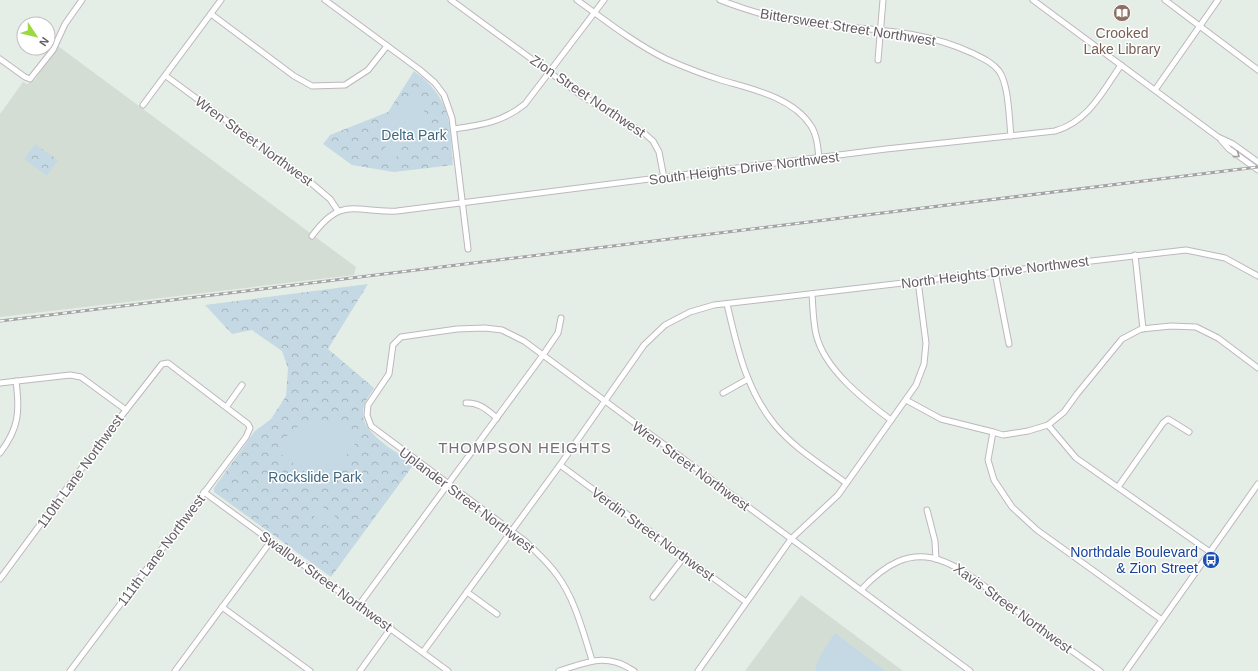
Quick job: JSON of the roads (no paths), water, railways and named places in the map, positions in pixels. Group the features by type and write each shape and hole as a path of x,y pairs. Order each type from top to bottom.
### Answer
{"street":[{"path":"0,59 30,79 35,75 53,50 65,24 82,0"},
{"path":"143,106 221,0"},
{"path":"325,0 435,83 447,102 454,129 468,249"},
{"name":"Zion Street Northwest","path":"451,0 582,96 634,126 653,141 662,160 664,178"},
{"path":"577,0 632,39 665,58 719,80 765,93 790,106 803,116 812,128 819,159"},
{"path":"454,129 491,123 510,114 531,98 604,0"},
{"name":"Bittersweet Street Northwest","path":"720,0 754,12 782,19 917,34 939,40 990,61 1000,72 1003,80 1011,136"},
{"path":"878,60 883,0"},
{"path":"1032,0 1218,137 1229,149 1258,170"},
{"path":"1165,0 1258,70"},
{"path":"1155,90 1218,0"},
{"path":"212,14 294,76 312,86 345,85 368,70 387,46"},
{"name":"South Heights Drive Northwest","path":"338,211 351,208 397,211 819,159 886,149 1055,131 1077,122 1089,111 1121,66"},
{"name":"Wren Street Northwest","path":"166,76 315,186 330,199 338,211"},
{"path":"1218,137 1233,144 1258,162"},
{"path":"312,236 325,220 338,211"},
{"name":"North Heights Drive Northwest","path":"423,652 560,465 644,345 665,325 690,312 714,305 1186,250 1201,251 1225,258 1258,276"},
{"path":"1135,255 1143,329"},
{"path":"995,272 1009,344"},
{"path":"698,671 791,539 829,505 916,385 924,364 926,343 918,281"},
{"path":"812,294 816,335 828,359 849,386 892,420"},
{"path":"727,304 738,355 753,392 775,425 796,446 846,483"},
{"path":"359,606 543,355 558,333 561,318"},
{"path":"906,400 941,419 1003,435 1028,431 1048,425 1064,412 1122,338 1143,329 1171,326 1196,327 1218,338 1258,368"},
{"name":"Wren Street Northwest","path":"393,345 398,339 406,335 457,329 485,328 502,330 524,342 970,671"},
{"name":"Uplander Street Northwest","path":"393,345 389,374 368,405 368,420 376,431 530,545 558,575 574,605 592,660"},
{"name":"110th Lane Northwest","path":"0,579 162,364 168,363 227,406"},
{"path":"0,383 70,375 81,377 126,410"},
{"path":"723,393 748,379"},
{"path":"0,453 8,443 16,425 19,403 16,381"},
{"path":"227,406 242,385"},
{"path":"466,404 474,403 481,406 497,418"},
{"name":"111th Lane Northwest","path":"70,671 246,437 250,428 245,420 227,406"},
{"path":"1118,487 1163,423 1168,419 1189,432"},
{"path":"1048,425 1076,458 1210,552"},
{"path":"992,432 988,460 994,480 1012,507 1038,530 1162,620"},
{"name":"Verdin Street Northwest","path":"560,465 746,602"},
{"path":"1126,671 1258,484"},
{"name":"Swallow Street Northwest","path":"204,492 448,671"},
{"path":"927,510 935,542 936,558"},
{"path":"175,671 272,541"},
{"path":"653,597 684,557"},
{"name":"Xavis Street Northwest","path":"861,590 879,572 902,560 917,557 936,558 950,563 971,576 1100,671"},
{"path":"467,592 497,614"},
{"path":"222,607 310,671"},
{"path":"360,671 391,628"},
{"path":"559,671 592,660 612,661 634,671"}],"railway":[{"path":"0,321 1258,167"}],"place":[{"name":"Crooked Lake Library","path":"1122,13"},
{"name":"Northdale Boulevard & Zion Street","path":"1211,560"}],"district":[{"name":"THOMPSON HEIGHTS","path":"525,447"}],"park label":[{"name":"Delta Park","path":"414,135"},
{"name":"Rockslide Park","path":"315,477"}]}
